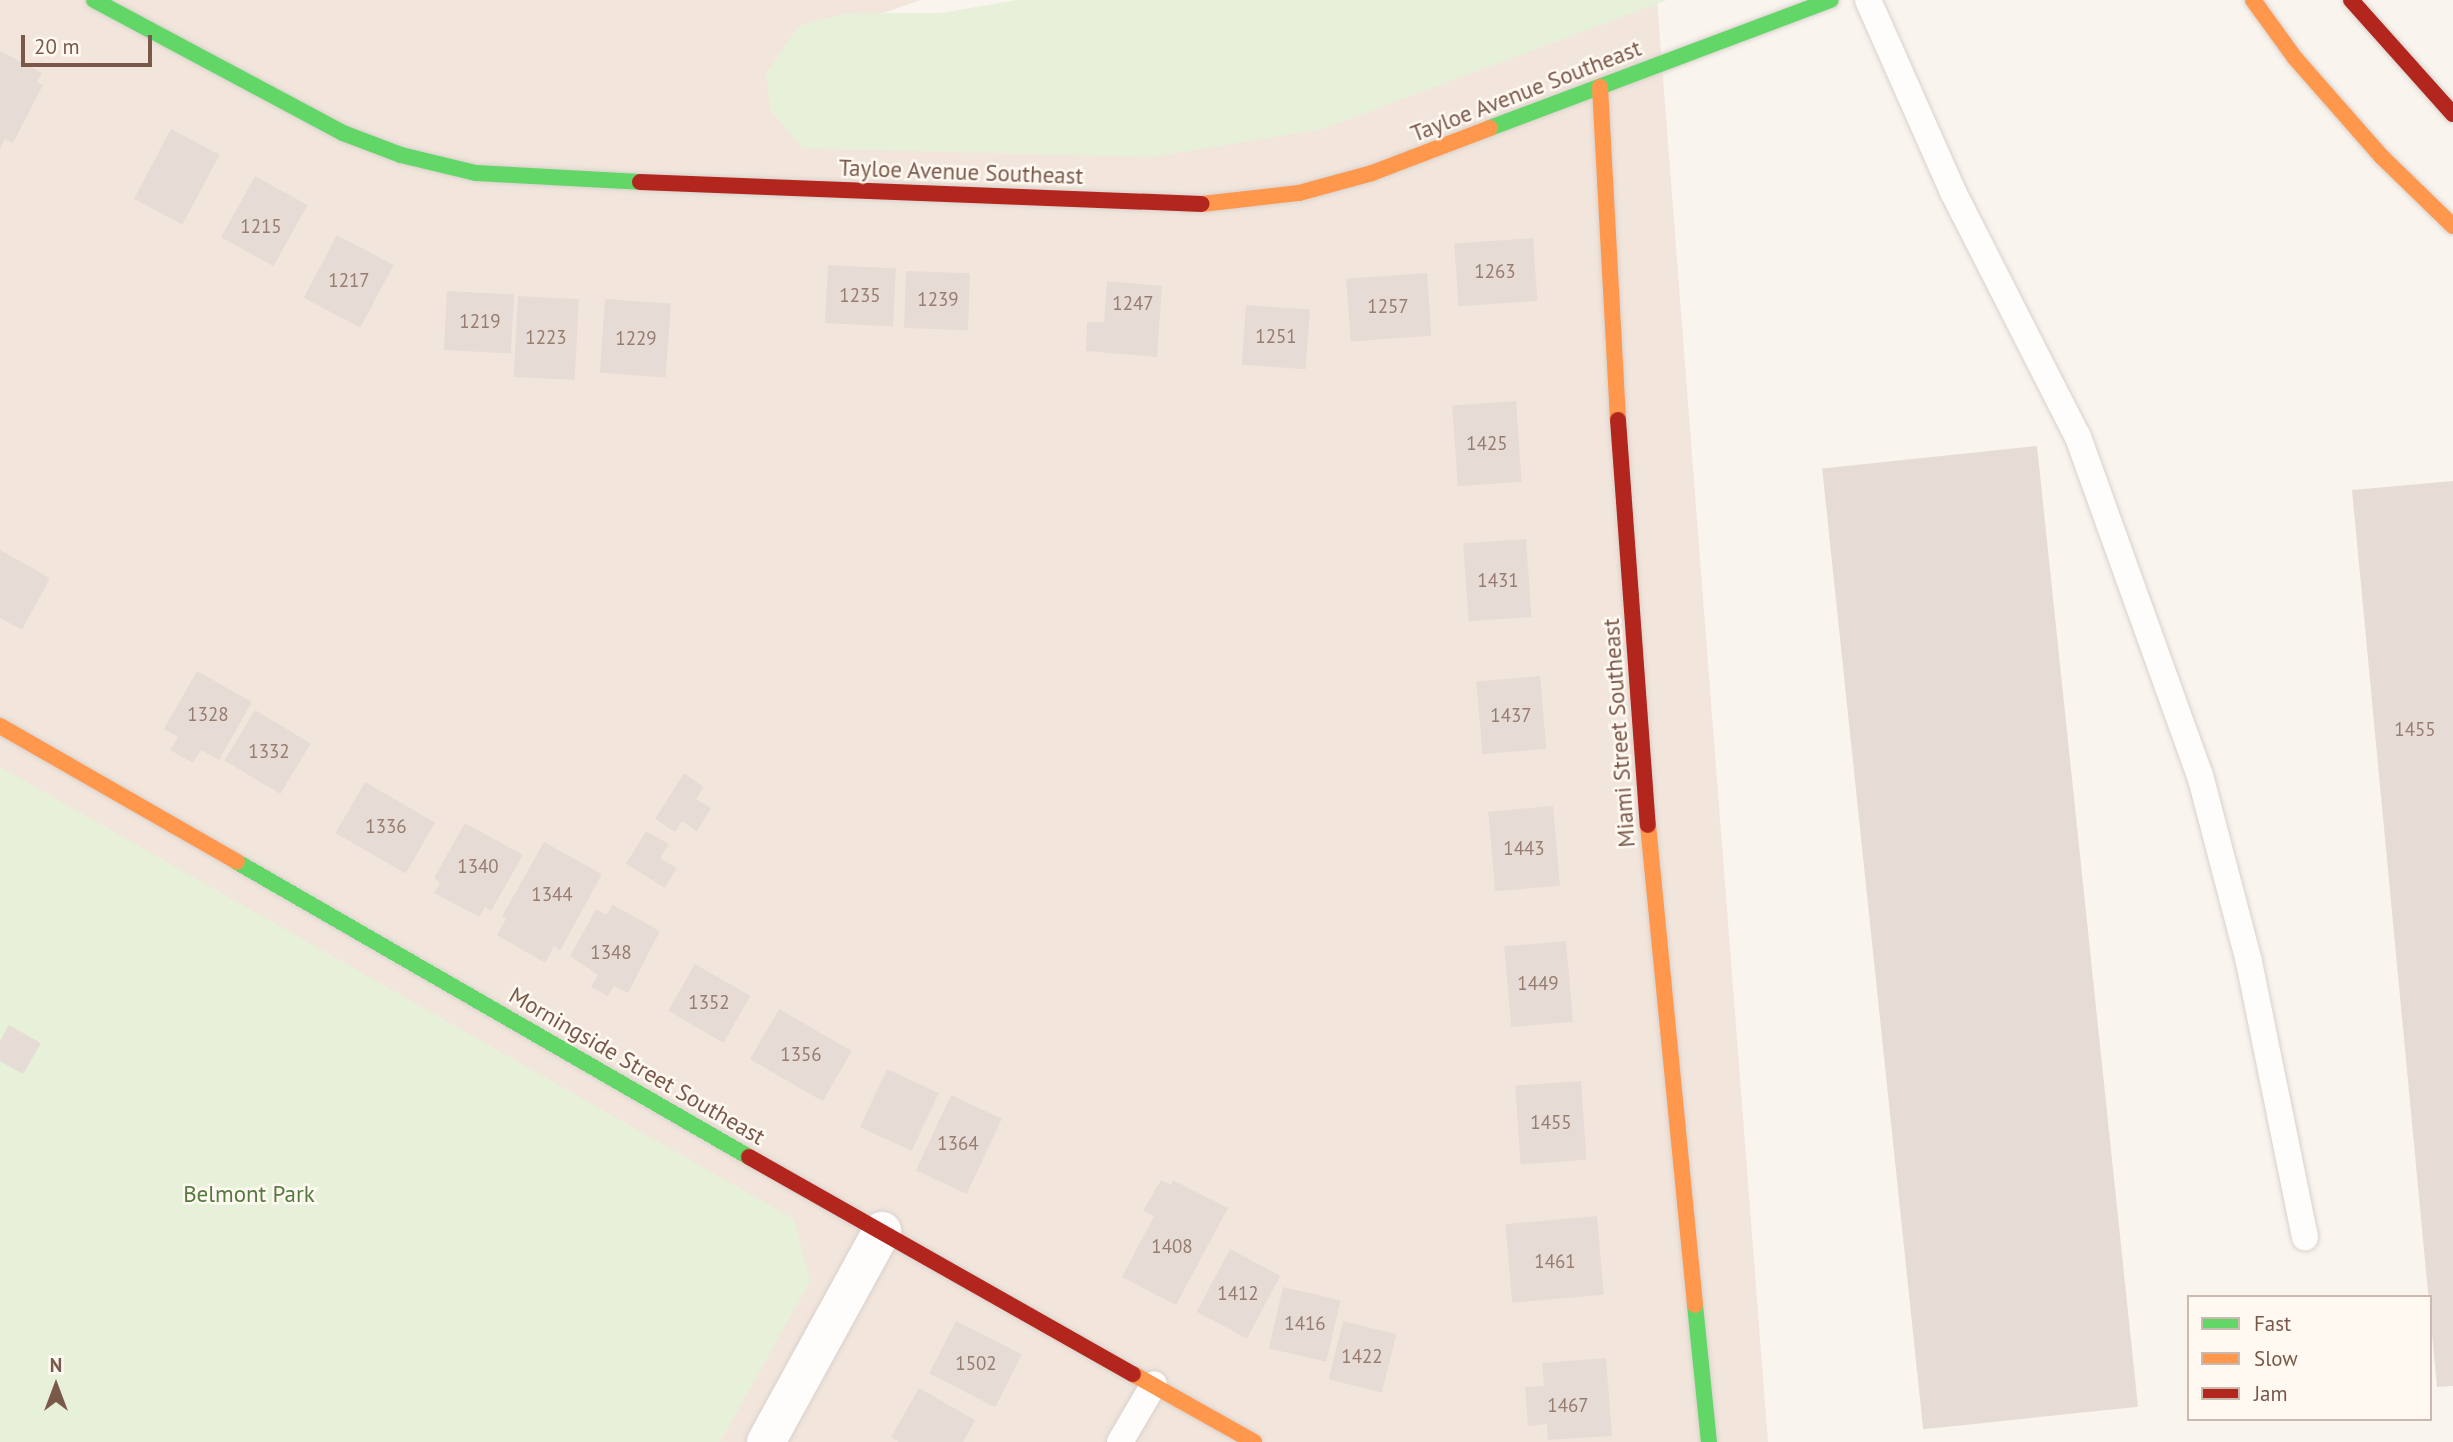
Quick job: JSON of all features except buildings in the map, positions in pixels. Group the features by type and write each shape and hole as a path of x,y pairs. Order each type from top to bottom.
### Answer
{"street":[{"name":"Tayloe Avenue Southeast","path":"120,5 343,133 401,155 523,178 1209,204 1299,193 1373,173 1831,0"},
{"path":"2253,0 2295,58 2382,158 2453,226"},
{"path":"2351,0 2453,114"},
{"name":"Miami Street Southeast","path":"1600,87 1609,292 1653,881 1709,1442"},
{"name":"Morningside Street Southeast","path":"0,726 1254,1442"},
{"path":"766,1442 883,1231"}],"lane":[{"path":"1868,0 1953,192 2078,437 2200,775 2246,948 2305,1237"},
{"path":"1120,1442 1154,1384"}],"shaded area":[{"path":"0,0 921,0 784,47 782,114 1657,0 1768,1442 0,1442"}],"green space":[{"path":"1018,0 1667,0 1322,129 1151,157 803,148 771,111 766,74 799,26 850,13 941,13"},
{"name":"Belmont Park","path":"0,767 794,1219 810,1281 720,1442 0,1442"}],"traffic: fast":[{"path":"94,0 343,133 401,155 476,173 640,182"},
{"path":"1490,128 1831,0"},
{"path":"237,862 749,1157"},
{"path":"1695,1305 1709,1442"}],"traffic: slow":[{"path":"2253,0 2295,58 2382,157 2453,226"},
{"path":"1600,87 1618,420"},
{"path":"1202,204 1299,193 1372,173 1490,128"},
{"path":"0,726 237,862"},
{"path":"1648,825 1695,1305"},
{"path":"1133,1374 1254,1442"}],"traffic: jam":[{"path":"2351,0 2453,114"},
{"path":"640,182 1202,204"},
{"path":"1618,420 1648,825"},
{"path":"749,1157 1133,1374"}]}
